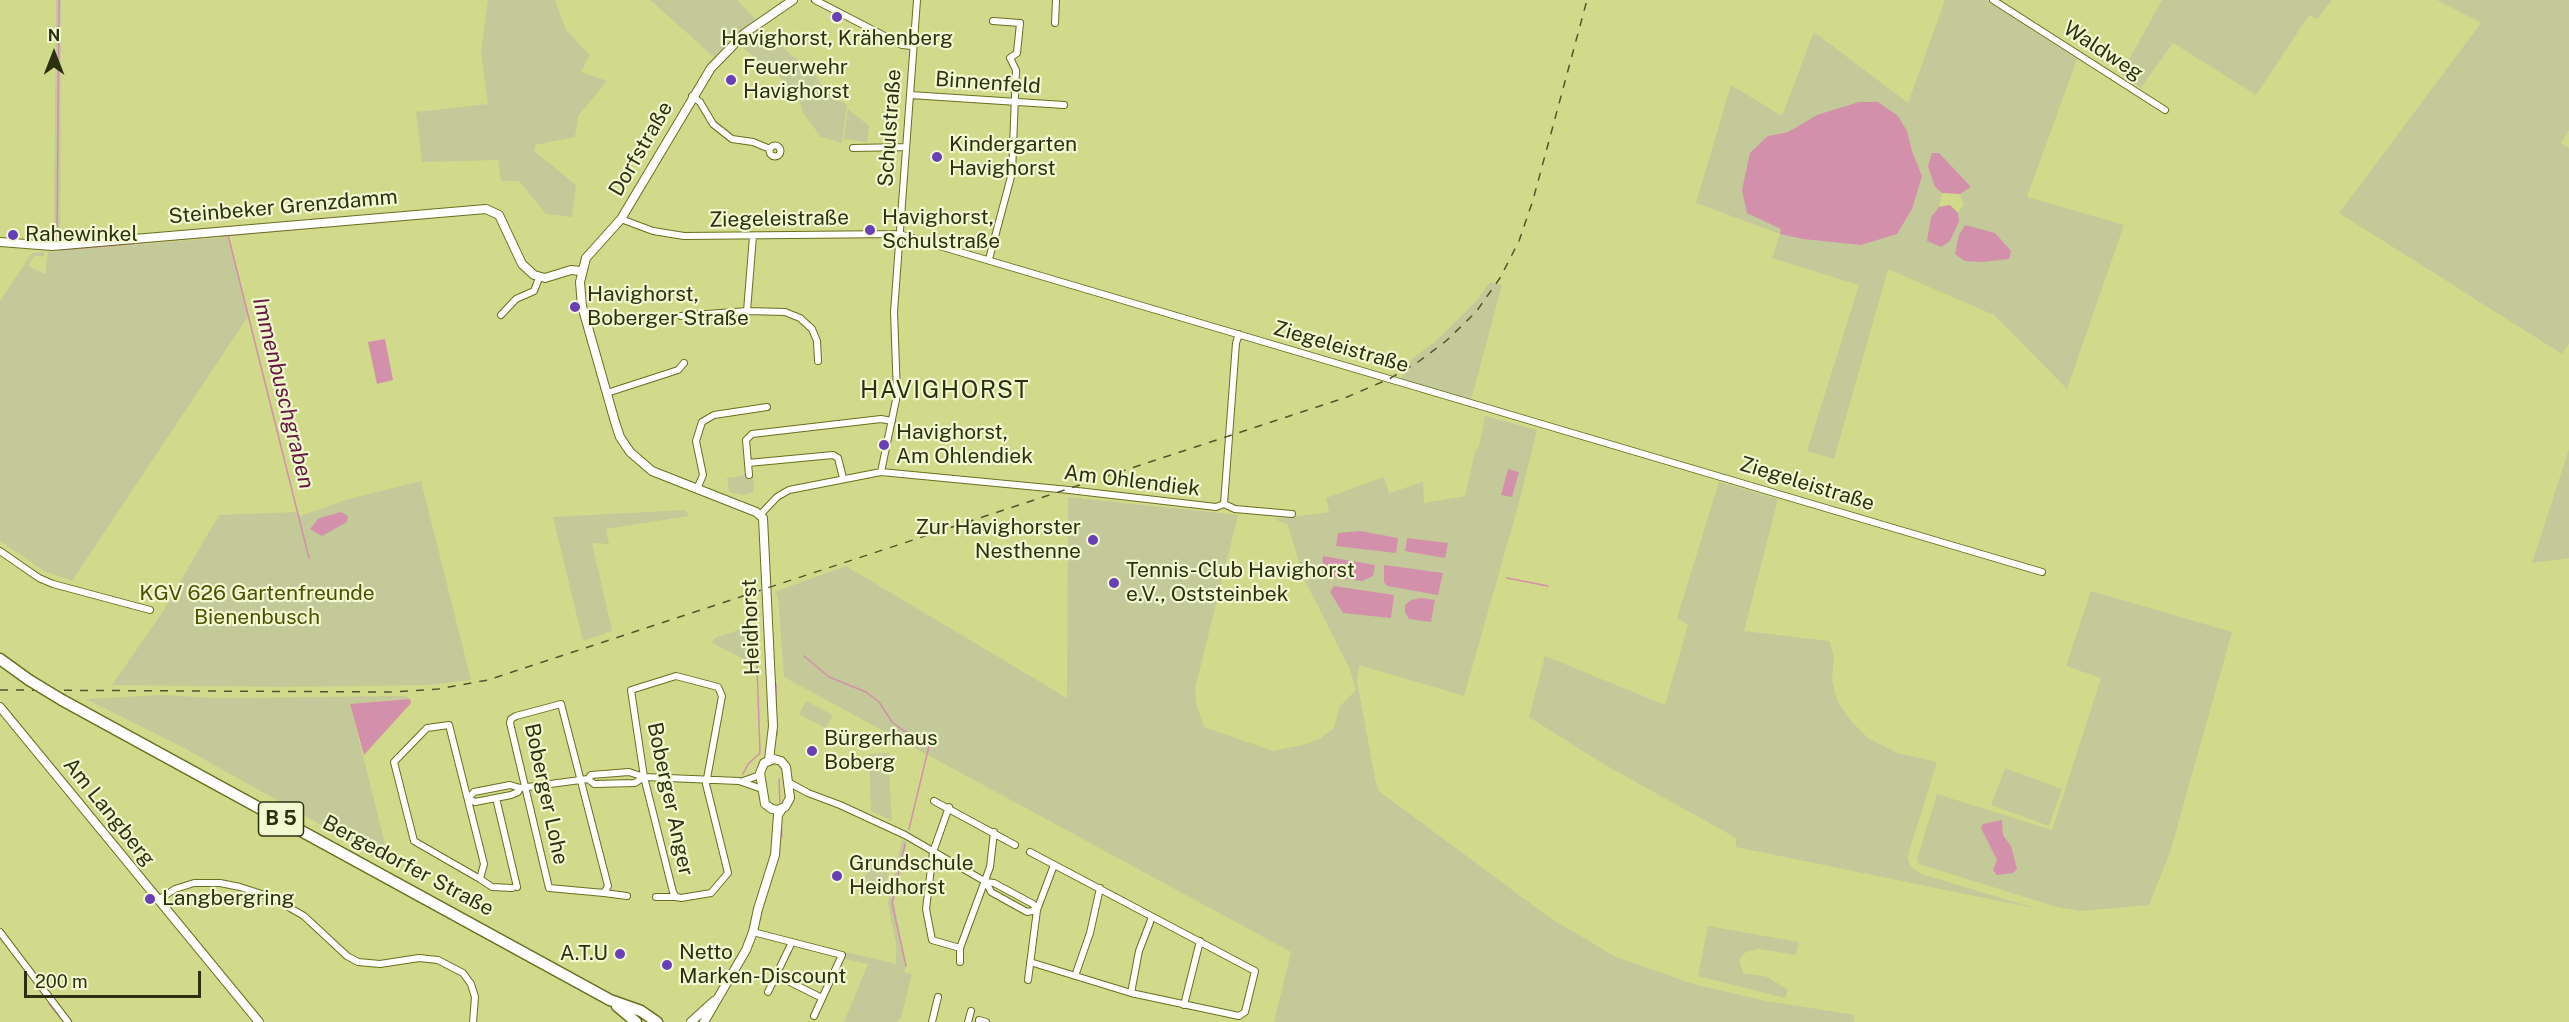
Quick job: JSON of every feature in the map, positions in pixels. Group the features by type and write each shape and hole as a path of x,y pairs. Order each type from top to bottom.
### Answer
{"main road":[{"name":"Bergedorfer Straße","path":"0,659 62,700 610,1000 641,1011 657,1022"},
{"name":"Bergedorfer Straße","path":"610,1000 636,1022"}],"street":[{"name":"Dorfstraße","path":"581,271 589,254 621,219 692,96 711,68 733,44 793,0"},
{"path":"815,0 892,40 912,46"},
{"name":"Schulstraße","path":"881,472 897,394 894,312 917,0"},
{"path":"1055,23 1056,0"},
{"name":"Waldweg","path":"1993,0 2165,110"},
{"path":"989,259 1012,173 1016,70 1010,58 1017,53 1020,23 993,21"},
{"name":"Binnenfeld","path":"910,94 1064,105"},
{"name":"Dorfstraße","path":"692,96 700,102 713,124 732,139 753,141 770,149"},
{"path":"853,148 906,147"},
{"name":"Steinbeker Grenzdamm","path":"0,242 52,246 486,209 496,212 522,264 539,278"},
{"name":"Ziegeleistraße","path":"621,219 653,231 684,236 899,234 2042,572"},
{"path":"747,311 753,236"},
{"path":"501,315 516,299 534,291 539,278 571,270 581,271 581,302 618,432 633,456 652,471 760,515"},
{"path":"681,316 747,311 785,312 800,318 812,329 818,361"},
{"name":"Am Ohlendiek","path":"1224,504 1236,343 1239,334"},
{"path":"607,393 678,370 684,363"},
{"path":"697,489 703,475 696,441 702,422 714,415 767,407"},
{"path":"749,475 746,441 752,434 881,419 892,421"},
{"path":"748,463 833,455 838,458 843,478"},
{"name":"Am Ohlendiek","path":"760,515 785,492 843,478 881,472 1216,507 1224,504 1235,509 1292,514"},
{"name":"Heidhorst","path":"760,515 765,528 773,739 769,760 762,766 760,775"},
{"path":"0,550 39,578 53,584 150,610"},
{"name":"Boberger Anger","path":"656,897 676,897 711,894 728,873 707,778 722,696 718,687 675,676 631,690 644,777 676,897"},
{"name":"Boberger Lohe","path":"604,893 608,886 585,779 563,706 557,704 511,719 523,787 549,888 627,896"},
{"name":"Am Langberg","path":"0,707 259,1022"},
{"path":"480,879 484,864 449,725 427,728 394,762 414,841 492,887 514,887 496,798"},
{"name":"Heidhorst","path":"773,739 780,760 786,767 790,798"},
{"path":"769,760 780,760"},
{"path":"468,799 474,792 510,785 523,787 585,779 601,773 629,772 644,777 739,781 762,789"},
{"path":"739,781 760,775 763,801 769,808 777,830"},
{"path":"585,779 594,784 635,783 644,777"},
{"path":"788,782 892,829 986,882 991,892 1027,912 1037,910"},
{"path":"468,799 475,802 496,798 518,792 523,787"},
{"path":"706,1020 715,1000 746,950 753,932 775,855 778,815 790,798 798,793 808,793"},
{"path":"934,801 949,807 1015,845"},
{"path":"949,807 933,852 926,909 932,940 960,948"},
{"path":"769,808 782,809"},
{"path":"960,962 960,948 990,867 994,832"},
{"path":"1030,852 1255,971 1245,1012 1239,1016 1131,993 1030,962"},
{"path":"1028,980 1037,910 1054,866"},
{"path":"158,900 175,889 194,883 220,883 240,887 271,897 304,916 347,956 358,962 380,964 419,958 438,960 457,968 471,984 475,997 473,1022"},
{"path":"1074,976 1090,933 1100,888"},
{"path":"1131,993 1139,951 1152,917"},
{"path":"0,932 68,1022"},
{"path":"753,932 842,955 814,1016"},
{"path":"1184,1005 1200,941"},
{"path":"768,992 792,942"},
{"path":"776,975 822,998"},
{"path":"932,1022 938,997"},
{"path":"691,1022 715,1000"},
{"path":"968,1022 971,1011"},
{"path":"979,1020 986,1022"}],"green space":[{"path":"56,0 61,0 60,241 54,238"},
{"path":"488,0 555,0 566,30 590,55 581,72 607,81 578,116 575,137 535,145 534,151 576,185 572,217 546,214 519,181 501,181 498,160 422,162 416,112 488,104 481,52"},
{"path":"650,0 737,0 757,21 734,37 714,57"},
{"path":"1945,0 1986,0 2077,59 2027,197 2124,225 2067,389 1994,315 1888,269 1834,459 1807,451 1859,285 1772,258 1780,234 1696,203 1731,85 1782,116 1814,32 1908,103","holes":["1817,115 1907,131 1922,176 1780,233 1782,229 1768,136 1788,132","1935,187 1971,187 1960,194 1964,204 1958,213 1959,221 1931,217 1939,207 1942,193"]},
{"path":"2162,0 2332,0 2317,19 2309,15 2256,95 2173,43 2141,88 2121,74"},
{"path":"2437,0 2569,0 2569,130 2561,143 2569,148 2569,343 2562,354 2339,213 2481,23"},
{"path":"760,28 813,73 827,92 847,105 842,143 821,137 803,113 798,96 780,77 739,45"},
{"path":"848,109 869,126 867,142 844,139"},
{"path":"228,237 249,315 72,581 44,571 0,541 0,301 32,253 45,252 44,256 34,256 28,266 45,274 48,252"},
{"path":"1490,282 1502,285 1471,400 1400,380 1412,359 1437,340 1477,300"},
{"path":"1485,416 1537,430 1464,696 1359,665 1357,682 1379,791 1550,918 1616,957 1693,984 1766,1001 1855,1015 1854,1022 1274,1022 1291,952 784,677 778,596 774,592 846,566 1067,698 1068,497 1238,515 1195,689 1196,703 1204,727 1273,751 1307,744 1321,738 1334,728 1340,706 1356,690 1349,667 1304,579 1288,525 1274,519 1329,512 1326,498 1384,477 1389,493 1423,482 1424,503 1465,496 1475,452 1479,446","holes":["1407,538 1447,543 1405,551"]},
{"path":"2569,449 2569,558 2532,563"},
{"path":"753,474 754,492 742,495 729,492 727,478"},
{"name":"KGV 626 Gartenfreunde Bienenbusch","path":"421,481 471,680 429,685 284,687 112,685 162,613 219,515 295,512 301,516 345,500","holes":["341,512 347,522 335,527 319,518"]},
{"path":"1719,482 1778,499 1744,631 1829,641 1834,657 1832,680 1837,700 1850,720 1868,738 1897,753 1937,762 1910,849 1908,858 1910,866 1921,874 2038,909 1736,847 1736,838 1600,762 1529,717 1545,656 1665,705 1688,625 1677,618"},
{"path":"685,510 689,516 606,529 609,544 592,543 612,631 583,641 553,517"},
{"path":"2091,591 2232,632 2171,849 2149,905 2080,911 2057,907 1919,864 1917,859 1937,794 2052,830 2101,678 2066,666","holes":["2002,820 2003,835 2011,846 1993,870 1997,860"]},
{"path":"745,628 750,629 755,635 754,660 751,663 712,643 714,638"},
{"path":"161,695 217,698 406,696 410,699 350,704 390,864 184,748 86,699"},
{"path":"806,701 833,715 826,728 799,714"},
{"path":"889,753 892,821 871,811 869,754"},
{"path":"2005,768 2062,789 2049,826 1991,805"},
{"path":"902,839 907,842 894,903 906,966 904,972 912,974 901,1018 896,1022 844,1022 868,964 844,959 846,952 896,964 896,944 888,903"},
{"path":"870,857 891,862 883,896 862,891"},
{"path":"1708,926 1799,942 1796,955 1759,949 1746,952 1739,959 1743,973 1768,977 1788,990 1785,998 1698,976"}],"shaded area":[{"path":"1859,102 1878,102 1898,116 1907,131 1922,176 1912,209 1897,234 1861,245 1803,239 1780,234 1781,229 1747,213 1742,190 1750,153 1768,136 1788,132 1817,115"},
{"path":"1932,153 1939,153 1971,187 1960,194 1942,193 1935,187 1928,166"},
{"path":"1950,205 1958,213 1959,221 1950,241 1941,247 1927,241 1931,217 1939,207"},
{"path":"1965,225 1995,233 2011,251 2009,259 1965,261 1955,254 1959,235"},
{"path":"385,339 393,380 377,384 368,342"},
{"path":"1508,469 1519,472 1512,497 1501,495"},
{"path":"341,512 348,516 347,522 322,536 310,529 319,518"},
{"path":"1360,531 1398,538 1396,553 1336,546 1338,533"},
{"path":"1407,538 1448,543 1445,558 1405,551"},
{"path":"1323,556 1375,565 1373,576 1362,581 1326,576 1322,568"},
{"path":"1384,565 1443,573 1438,595 1387,586 1384,582"},
{"path":"1334,586 1394,595 1391,618 1343,613 1330,592"},
{"path":"1422,598 1435,600 1431,622 1409,619 1405,612 1405,605 1411,600"},
{"path":"410,699 411,703 364,755 350,704"},
{"path":"2002,820 2003,835 2011,846 2017,869 2013,873 1997,875 1993,870 1997,860 1981,828 1983,824"}],"waterway":[{"path":"57,240 59,0"},
{"path":"372,223 389,221"},
{"path":"358,224 366,223"},
{"path":"222,236 353,224"},
{"name":"Immenbuschgraben","path":"228,235 309,558"},
{"path":"147,242 216,236"},
{"path":"61,250 142,243"},
{"path":"1507,578 1548,586"},
{"path":"804,656 829,677 866,692 879,702 892,722 904,731 922,737 929,746 909,829"},
{"path":"743,774 748,764 760,753 757,666 754,660"},
{"path":"776,684 776,713"},
{"path":"779,779 780,804"},
{"path":"781,823 782,837"},
{"path":"905,844 892,903 906,966"},
{"path":"774,870 780,850"},
{"path":"29,975 33,981"},
{"path":"41,992 44,996"},
{"path":"49,1004 64,1022"}],"railway":[{"path":"0,690 390,692 438,689 488,680 1347,397 1389,379 1418,362 1446,341 1476,312 1500,278 1519,241 1533,200 1587,0"}],"place":[{"name":"Havighorst, Krähenberg","path":"837,17"},
{"name":"Feuerwehr Havighorst","path":"731,80"},
{"name":"Kindergarten Havighorst","path":"937,157"},
{"name":"Havighorst, Schulstraße","path":"870,230"},
{"name":"Rahewinkel","path":"13,235"},
{"name":"Havighorst, Boberger Straße","path":"575,307"},
{"name":"Havighorst, Am Ohlendiek","path":"884,445"},
{"name":"Zur Havighorster Nesthenne","path":"1093,540"},
{"name":"Tennis-Club Havighorst e.V., Oststeinbek","path":"1114,583"},
{"name":"Bürgerhaus Boberg","path":"812,751"},
{"name":"Grundschule Heidhorst","path":"837,876"},
{"name":"Langbergring","path":"150,899"},
{"name":"A.T.U","path":"620,954"},
{"name":"Netto Marken-Discount","path":"667,965"}],"district":[{"name":"HAVIGHORST","path":"945,391"}]}
